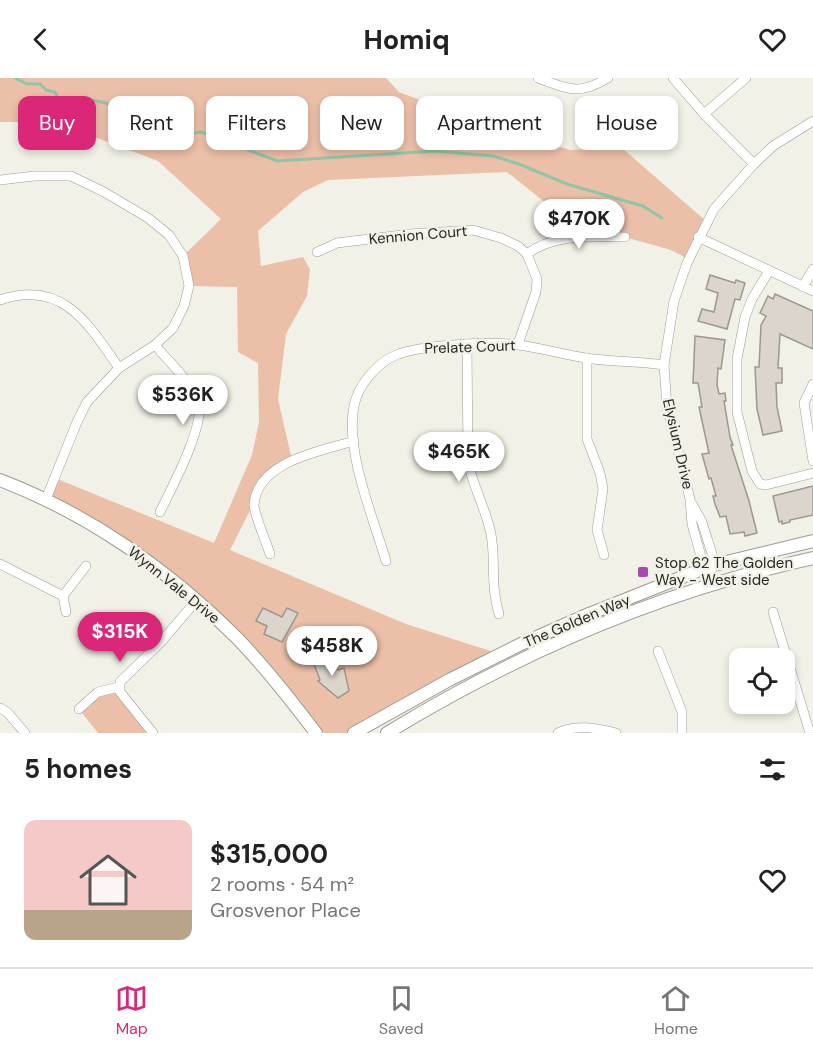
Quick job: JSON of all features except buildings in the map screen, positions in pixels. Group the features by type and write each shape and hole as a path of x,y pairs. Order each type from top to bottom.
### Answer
{"main road":[{"name":"Wynn Vale Drive","path":"0,480 46,499 126,545 162,572 237,638 289,696 316,733"},
{"name":"The Golden Way","path":"354,733 435,687 521,644 589,614 710,567 813,541"},
{"name":"The Golden Way","path":"387,733 476,683 564,640 619,617 714,584 813,558"}],"street":[{"path":"538,78 569,89 582,90 593,87 608,78"},
{"path":"673,78 704,114 754,164"},
{"path":"704,114 746,78"},
{"name":"Elysium Drive","path":"714,584 710,567 713,557 702,522 690,499 667,407 664,365 674,301 698,237 714,209 754,164 778,142 813,121"},
{"path":"0,180 34,176 71,177 104,192 148,218 169,235 183,256 189,286 184,306 173,328 154,345 118,368 87,402 46,499"},
{"name":"Kennion Court","path":"317,252 337,243 410,234 473,230 501,238 518,246 527,254"},
{"path":"518,344 536,292 534,269 527,254 535,248 575,237 625,237"},
{"path":"698,237 813,291"},
{"path":"803,287 813,268"},
{"path":"769,271 752,298 745,317 737,369 737,412 752,471 760,484 766,485 813,473"},
{"path":"0,300 18,294 51,298 73,309 97,335 118,368"},
{"path":"467,344 468,462 471,477 486,514 490,533 494,595 499,614"},
{"name":"Prelate Court","path":"386,561 356,460 354,441 354,403 368,377 379,366 396,355 415,350 467,344 518,344 587,358 664,365"},
{"path":"154,345 198,399 200,413 183,464 160,512"},
{"path":"587,358 587,438 600,473 603,489 597,530 604,555"},
{"path":"813,384 804,403 813,461"},
{"path":"270,554 254,506 268,475 286,463 354,441"},
{"path":"0,564 63,596"},
{"path":"66,612 63,596 86,566"},
{"path":"153,733 124,699 119,687 120,682 161,642 196,601"},
{"path":"773,612 808,731"},
{"path":"658,651 681,712 682,733"},
{"path":"79,709 98,692 119,687"},
{"path":"0,708 7,712 25,733"},
{"path":"558,733 564,730 594,727 616,733"}],"shaded area":[{"path":"0,78 386,78 399,92 416,98 416,150 563,150 563,148 624,150 707,222 688,259 671,250 625,237 575,237 571,223 507,172 328,180 303,192 258,231 261,266 303,257 310,269 307,296 286,334 278,399 292,460 268,475 230,550 406,624 500,654 354,733 324,733 313,718 191,596 46,499 55,478 214,543 252,455 259,422 258,363 238,352 237,287 189,286 183,256 221,219 158,161 129,150 194,150 194,96 108,96 108,142 96,138 96,96 18,96 18,122 0,122"},
{"path":"119,687 153,733 98,733 79,709 102,691"}],"waterway":[{"path":"15,78 27,84 40,84 46,90 55,92 60,102 67,104 83,100 99,101 167,128 184,132 201,132 277,161 435,151 493,156 567,184 643,206 662,218"}],"place":[{"name":"Stop 62 The Golden Way - West side","path":"643,572"}]}
